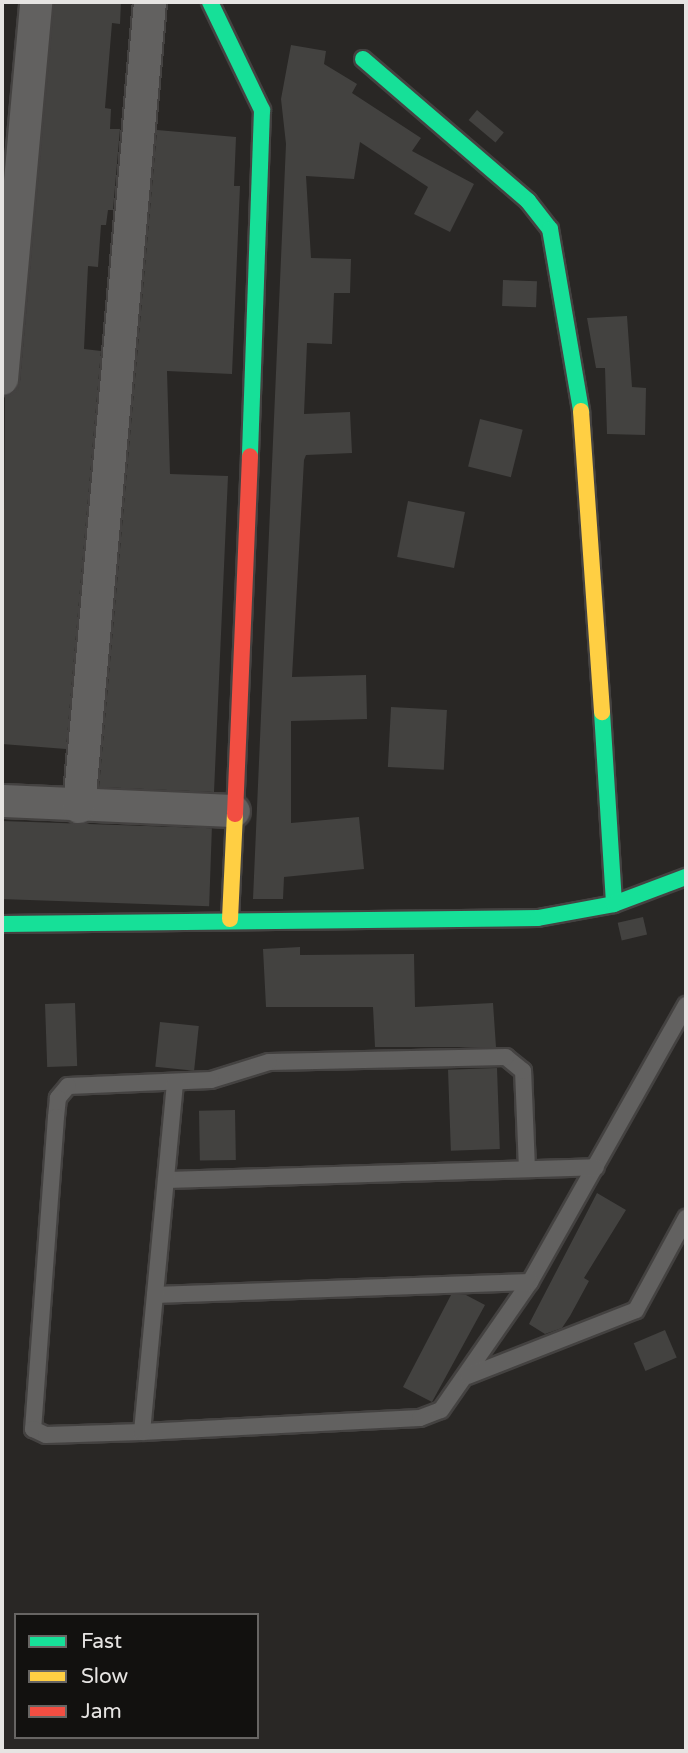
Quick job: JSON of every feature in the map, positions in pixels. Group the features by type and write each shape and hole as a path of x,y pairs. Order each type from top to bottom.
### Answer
{"street":[{"path":"2,379 14,103 36,2"},
{"path":"79,807 150,2"},
{"path":"210,2 250,76 262,110 264,143 230,919"},
{"path":"363,59 528,201 550,229 586,441 614,904"},
{"path":"2,801 79,807 234,811"},
{"path":"2,924 230,919 538,918 614,904 686,877"}],"lane":[{"path":"527,1169 523,1071 506,1057 269,1062 211,1080 175,1083 76,1082 58,1098 33,1429 46,1435 142,1432 420,1418 441,1410 468,1376 530,1282 686,1005"},
{"path":"142,1432 175,1083"},
{"path":"166,1180 596,1167"},
{"path":"468,1376 636,1310 686,1218"},
{"path":"155,1295 530,1282"}],"building":[{"path":"54,2 121,2 120,24 112,23 105,108 111,109 110,129 120,129 113,210 108,210 106,225 101,225 98,267 88,266 84,349 101,351 66,749 2,744 5,397 20,381"},
{"path":"291,45 326,51 324,64 357,84 352,93 421,138 412,151 474,184 450,232 414,214 428,187 360,142 354,179 306,176 311,258 351,259 350,293 334,293 332,344 307,343 304,414 350,412 352,453 306,455 304,460 292,677 366,675 367,719 291,721 291,823 359,817 364,869 284,877 283,899 253,899 286,144 281,99"},
{"path":"477,110 504,132 495,142 469,120"},
{"path":"157,130 236,137 234,186 240,186 232,374 167,371 170,474 228,476 214,792 99,787"},
{"path":"503,280 537,281 536,307 502,306"},
{"path":"627,316 632,387 646,388 645,435 607,434 605,368 596,368 587,318"},
{"path":"480,419 523,430 511,477 468,467"},
{"path":"408,501 465,512 454,568 397,557"},
{"path":"391,707 447,710 444,770 388,767"},
{"path":"2,821 212,828 209,906 2,899"},
{"path":"643,917 647,935 622,940 618,923"},
{"path":"300,947 300,955 414,954 415,1007 493,1003 496,1047 375,1047 373,1007 266,1007 263,949"},
{"path":"75,1003 77,1066 47,1067 45,1004"},
{"path":"160,1022 199,1026 194,1071 155,1067"},
{"path":"497,1068 500,1149 451,1151 448,1070"},
{"path":"235,1110 236,1160 200,1161 199,1111"},
{"path":"597,1193 626,1210 584,1278 589,1281 570,1316 562,1328 545,1334 529,1324"},
{"path":"451,1295 466,1295 485,1305 432,1402 403,1387"},
{"path":"665,1330 677,1358 645,1371 634,1343"}],"traffic: fast":[{"path":"210,2 262,110 250,456"},
{"path":"363,59 528,201 550,229 581,411"},
{"path":"602,712 614,904"},
{"path":"2,924 538,918 614,904 686,877"}],"traffic: slow":[{"path":"581,411 602,712"},
{"path":"230,919 235,814"}],"traffic: jam":[{"path":"235,814 250,456"}]}
